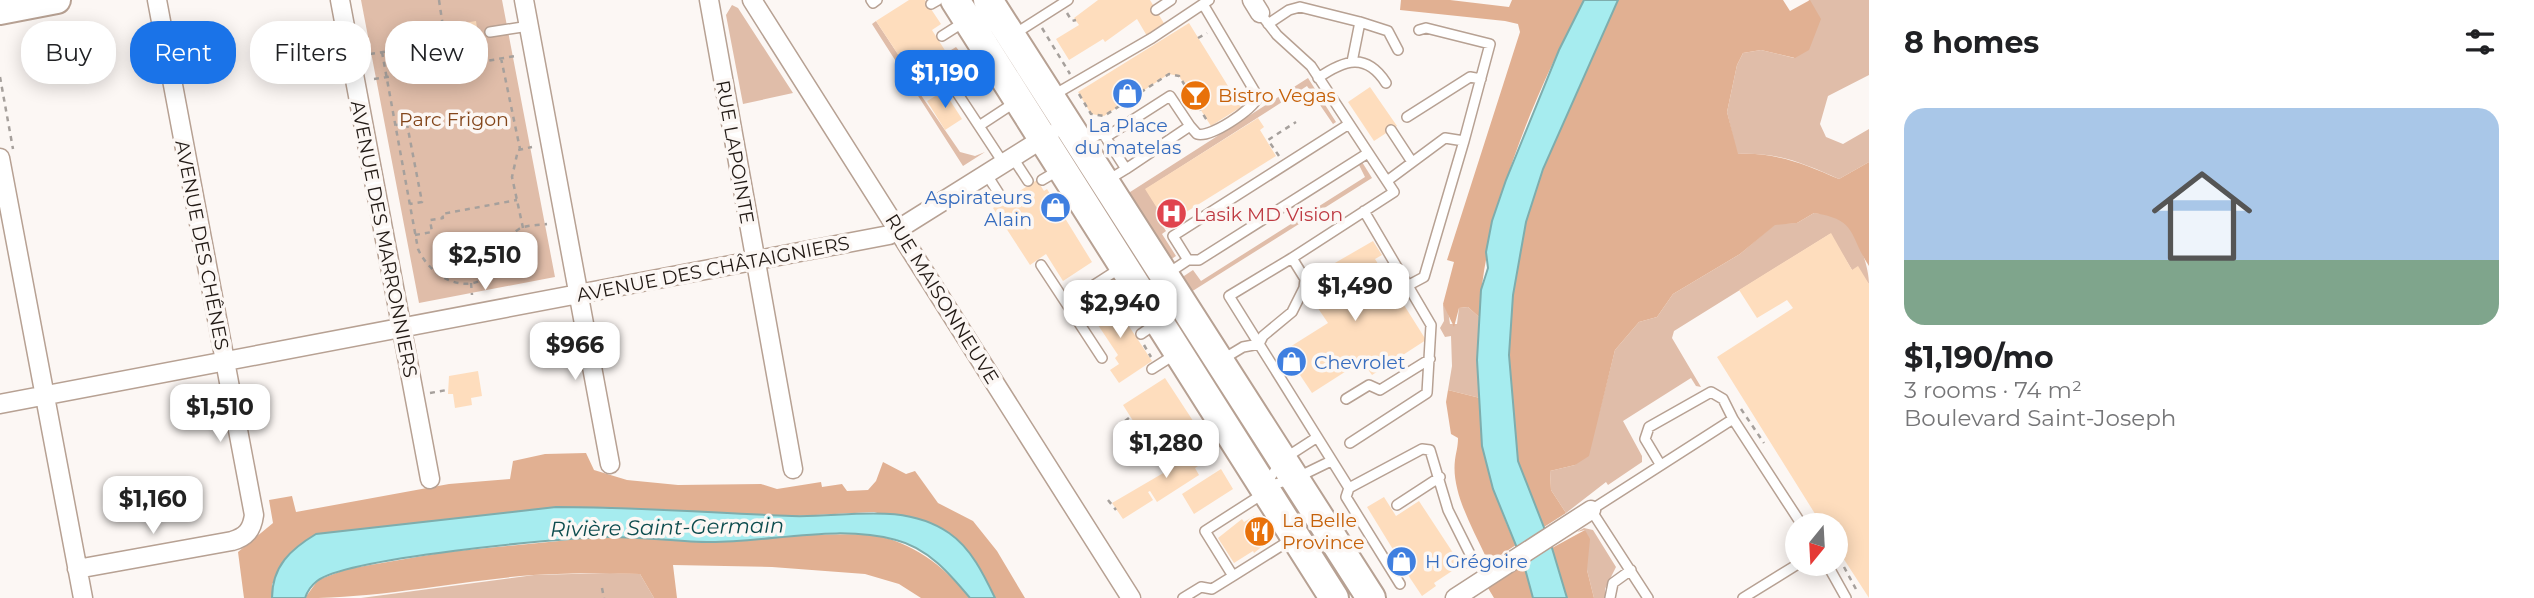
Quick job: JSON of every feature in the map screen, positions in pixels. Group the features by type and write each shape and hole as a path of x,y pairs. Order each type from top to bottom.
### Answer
{"main road":[{"path":"988,0 1050,98 1085,136 1115,176 1145,288 1147,333 1161,360 1264,486 1334,598"},
{"path":"948,6 990,56 1042,139 1051,174 1123,266 1219,362 1371,598"}],"street":[{"path":"0,11 57,0"},
{"name":"AVENUE DES CHÊNES","path":"77,569 232,541 250,530 254,515 157,0"},
{"name":"AVENUE DES MARRONNIERS","path":"340,0 430,479"},
{"path":"524,0 610,464"},
{"name":"RUE LAPOINTE","path":"709,0 793,469"},
{"name":"RUE MAISONNEUVE","path":"752,0 1131,598"},
{"name":"AVENUE DES CHÂTAIGNIERS","path":"0,404 867,240 898,231 1042,139 1085,136"},
{"path":"0,158 83,598"},
{"path":"1455,598 1591,510"}],"lane":[{"path":"871,0 873,3 877,0"},
{"path":"1011,36 1068,0"},
{"path":"1156,10 1171,0"},
{"path":"1050,98 1206,2 1256,91 1258,97 1253,105 1212,132 1202,135 1190,127 1170,96 1085,136"},
{"path":"942,36 948,6"},
{"path":"1260,12 1300,7 1360,22 1388,31 1398,50"},
{"path":"1260,12 1311,66 1394,192 1229,296 1315,438 1349,488"},
{"path":"1352,62 1360,22"},
{"path":"490,32 529,26"},
{"path":"1409,285 1424,277 1490,44 1426,28 1419,30"},
{"path":"990,56 950,82 979,126 1028,181"},
{"path":"1318,78 1340,63 1352,62 1377,70 1386,83"},
{"path":"1407,117 1471,77 1481,79"},
{"path":"979,126 1018,100"},
{"path":"1188,260 1172,236 1349,124"},
{"path":"1115,176 1190,127"},
{"path":"1391,130 1412,162"},
{"path":"1387,181 1445,138 1464,141"},
{"path":"1145,288 1188,260 1199,260 1368,153"},
{"path":"987,175 1001,197"},
{"path":"1350,443 1427,393 1430,359 1431,325 1364,211"},
{"path":"1259,344 1263,336 1292,312 1304,288 1305,279 1292,258"},
{"path":"1041,265 1102,358"},
{"path":"1066,303 1123,266"},
{"path":"1219,362 1243,347 1259,344"},
{"path":"1346,400 1369,385 1380,390 1430,359"},
{"path":"1660,464 1645,439 1649,427 1711,392 1723,399 1733,419 1794,513"},
{"path":"1648,598 1591,510 1733,419"},
{"path":"1233,576 1205,531 1258,497 1264,486 1288,470 1315,438"},
{"path":"1400,584 1346,497 1349,488 1426,449 1433,452 1448,510 1470,554"},
{"path":"1264,486 1288,470 1331,461"},
{"path":"1397,505 1440,477"},
{"path":"1183,598 1201,587 1212,589 1295,537"},
{"path":"1610,598 1613,583 1631,570"},
{"path":"1743,598 1785,572"},
{"path":"1833,576 1846,598"}],"path":[{"path":"439,0 442,21"},
{"path":"1049,40 1065,65"},
{"path":"382,52 385,67"},
{"path":"371,54 385,52"},
{"path":"488,60 515,56"},
{"path":"501,58 520,149 512,177 523,228"},
{"path":"374,79 385,77"},
{"path":"388,84 418,249 431,269 454,283 471,283 493,272 508,242 523,228 547,223"},
{"path":"1272,137 1296,121"},
{"path":"396,125 407,124 422,202 410,204"},
{"path":"520,149 532,147"},
{"path":"415,234 432,232 430,220 443,218 442,214 517,200"},
{"path":"1165,220 1163,221 1167,227"},
{"path":"508,242 512,245"},
{"path":"471,283 472,295"},
{"path":"1147,333 1161,360"},
{"path":"1125,421 1130,417"},
{"path":"1108,500 1116,510"},
{"path":"603,588 604,598"}],"green space":[{"name":"Parc Frigon","path":"361,0 502,0 555,277 419,303 371,52 371,21 365,21"},
{"path":"1809,0 1869,0 1869,75 1828,96 1820,124 1826,137 1843,144 1869,129 1869,162 1839,179 1778,157 1737,154 1727,112 1737,65 1743,53 1761,50 1794,58"},
{"path":"732,5 738,8 793,93 743,104 726,15"},
{"path":"876,21 911,74 956,47 961,53 914,85 960,152 975,156 985,152 963,166 872,24"},
{"path":"1308,78 1336,122 1333,124 1307,86 1146,189 1163,217 1159,220 1166,231 1162,234 1176,256 1170,260 1127,194"},
{"path":"1362,162 1372,178 1191,292 1181,278 1193,270 1201,281 1365,177 1359,165"},
{"path":"1814,213 1837,217 1850,228 1864,257 1869,284 1852,270 1830,234 1674,331 1672,338 1701,387 1696,386 1691,378 1623,421 1642,456 1642,462 1608,485 1606,482 1566,513 1551,490 1550,471 1575,465 1599,413 1615,350 1639,322 1657,317 1673,294 1740,254 1775,224 1797,223"},
{"path":"1443,304 1448,310 1450,324 1457,324 1459,308 1468,307 1479,317 1480,398 1448,390 1452,366 1451,336 1445,337 1440,328 1444,321"},
{"path":"1584,528 1593,530 1616,567 1605,589 1605,598 1594,598 1587,570 1585,530 1577,532"},
{"path":"640,574 654,598 361,598 534,575"}],"shaded area":[{"path":"1401,0 1450,0 1509,7 1512,0 1584,0 1547,75 1515,154 1491,236 1479,317 1468,307 1459,308 1454,327 1443,304 1454,262 1447,260 1520,32 1518,24 1505,21 1400,10"},
{"path":"1618,0 1783,0 1790,11 1810,0 1821,19 1809,50 1795,58 1761,50 1743,53 1737,65 1727,112 1738,154 1777,157 1839,179 1869,162 1869,266 1845,224 1814,213 1797,223 1775,225 1740,254 1673,294 1657,317 1639,322 1615,350 1589,456 1575,465 1550,471 1551,490 1566,513 1544,527 1518,461 1509,355 1513,295 1526,222 1543,169"},
{"path":"1448,390 1480,398 1483,437 1490,474 1516,545 1479,569 1464,569 1485,555 1456,484 1458,438 1451,434 1446,402"},
{"path":"586,453 594,470 627,480 678,485 761,484 777,489 821,482 822,487 842,484 847,491 868,490 876,481 883,462 906,474 915,471 938,503 973,521 997,551 1025,598 995,598 971,555 950,534 874,512 796,516 556,507 316,534 272,584 272,598 244,598 238,552 273,523 269,500 292,496 296,512 449,484 510,479 513,461 545,454"},
{"path":"1585,530 1590,539 1587,570 1594,598 1567,598 1552,548"},
{"path":"871,534 914,549 938,565 970,598 921,598 899,584 865,574 772,567 673,565 677,598 654,598 640,574 600,573 533,575 362,595 305,598 318,580 347,569 446,552 600,537"},
{"path":"1524,565 1533,598 1494,598 1488,588"}],"water":[{"path":"1584,0 1618,0 1543,169 1526,222 1513,295 1509,355 1518,461 1552,548 1567,598 1533,598 1524,565 1493,489 1482,446 1477,360 1481,290 1488,268 1486,252 1492,221 1506,180 1559,50"},
{"name":"Rivière Saint-Germain","path":"556,507 792,516 872,513 912,517 931,523 957,539 976,562 995,598 970,598 938,563 908,544 874,535 828,534 711,542 605,537 502,545 368,565 317,581 305,598 272,598 279,568 291,552 316,534"}],"building":[{"path":"909,0 925,0 941,24 932,30 946,52 911,74 876,21"},
{"path":"1098,0 1150,0 1165,25 1147,36 1137,19 1105,42 1103,39 1069,60 1056,39 1079,25 1074,18"},
{"path":"1189,23 1241,107 1211,126 1179,76 1169,74 1104,116 1091,114 1078,92"},
{"path":"1370,87 1397,126 1374,141 1348,102"},
{"path":"944,91 962,119 945,130 927,101"},
{"path":"1258,118 1264,127 1260,130 1276,156 1167,224 1145,189"},
{"path":"1037,180 1044,191 1047,189 1092,262 1063,281 1046,254 1030,265 993,208"},
{"path":"1831,233 1852,270 1858,266 1869,284 1869,598 1848,566 1848,513 1814,513 1717,357 1793,308 1787,300 1757,318 1739,290"},
{"path":"1373,241 1382,255 1375,259 1426,340 1372,375 1362,361 1312,393 1294,366 1289,370 1282,359 1288,355 1285,350 1328,323 1313,301 1332,288 1321,271"},
{"path":"1109,296 1152,361 1119,383 1110,370 1119,364 1115,358 1118,355 1088,310"},
{"path":"478,371 482,396 471,398 472,405 455,408 453,394 448,394 449,376"},
{"path":"1165,378 1199,430 1156,457 1123,405"},
{"path":"1206,440 1208,445 1212,442 1216,454 1195,468 1199,475 1157,502 1150,491 1148,492 1153,500 1123,519 1112,503 1177,465 1174,460"},
{"path":"1221,469 1233,489 1194,514 1182,494"},
{"path":"1384,497 1396,516 1419,501 1461,565 1434,583 1436,586 1422,596 1404,569 1395,565 1397,556 1367,507"},
{"path":"1254,516 1270,540 1254,553 1253,551 1234,563 1218,538 1242,519 1244,522"}],"place":[{"name":"La Place du matelas","path":"1128,94"},
{"name":"Bistro Vegas","path":"1195,95"},
{"name":"Aspirateurs Alain","path":"1055,208"},
{"name":"Lasik MD Vision","path":"1171,214"},
{"name":"Chevrolet","path":"1291,362"},
{"name":"La Belle Province","path":"1259,531"},
{"name":"H Grégoire","path":"1402,561"}]}
